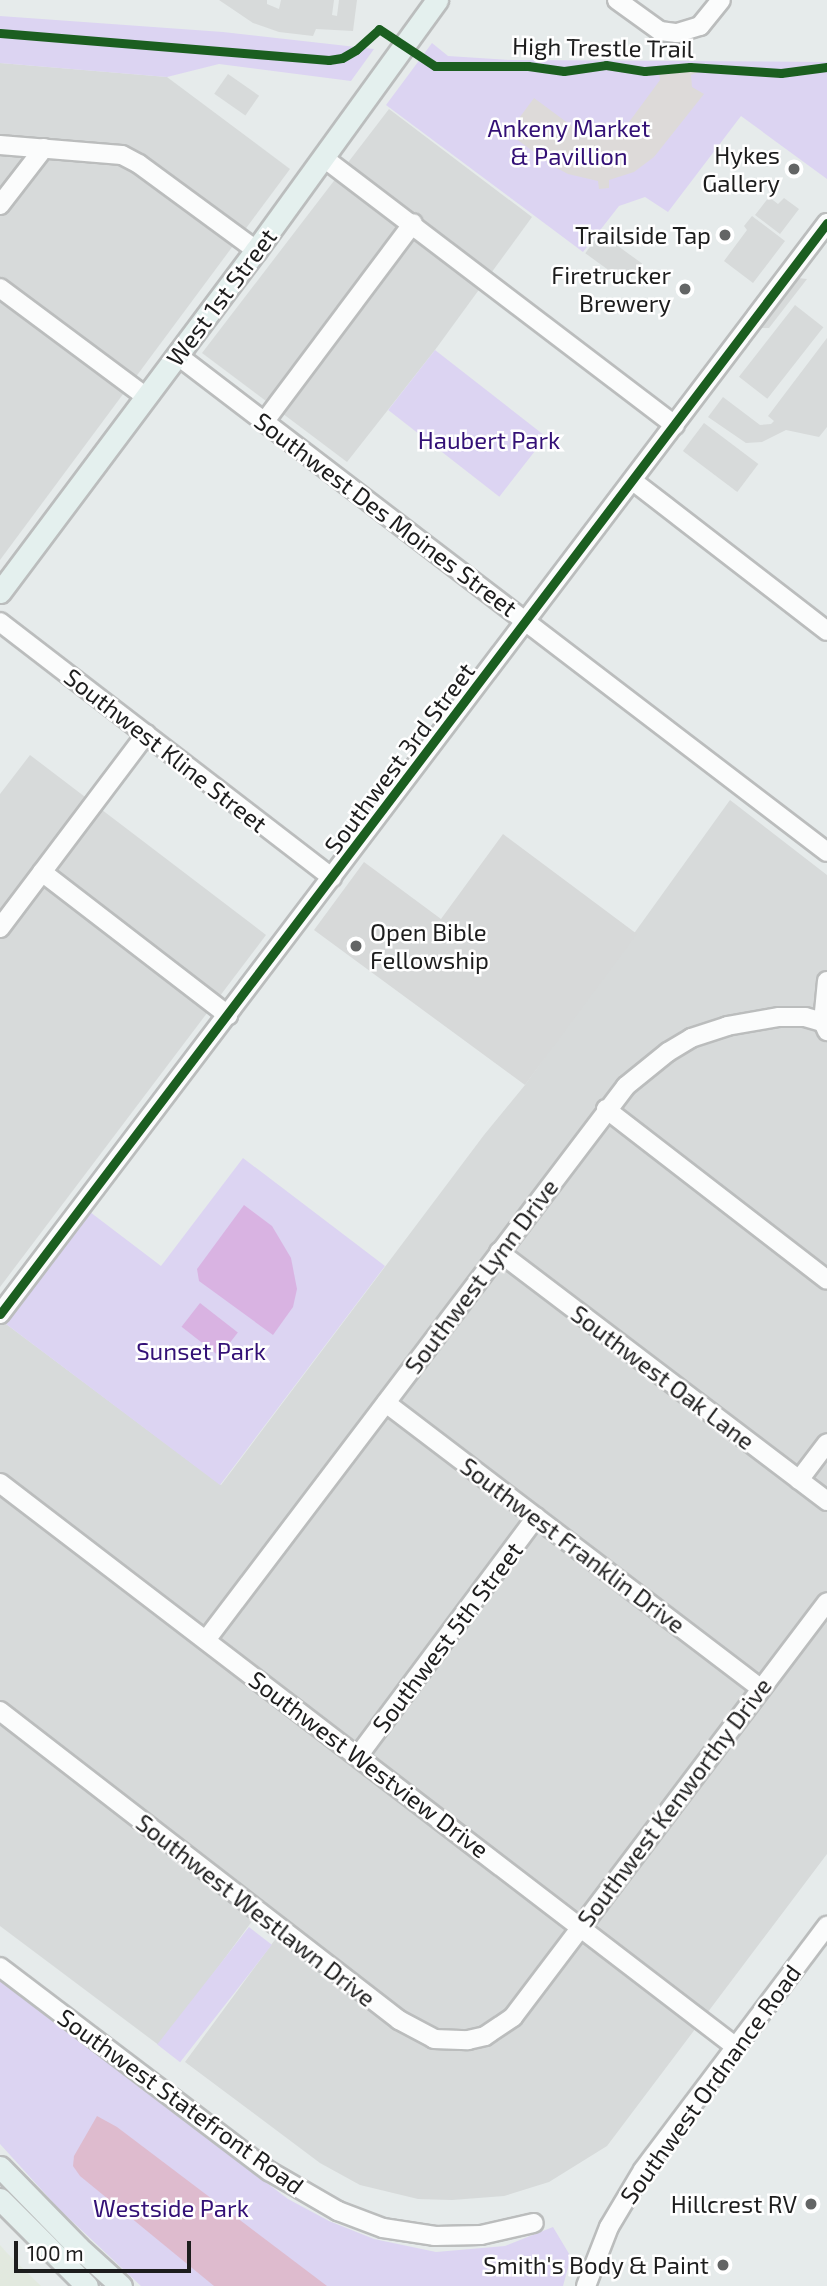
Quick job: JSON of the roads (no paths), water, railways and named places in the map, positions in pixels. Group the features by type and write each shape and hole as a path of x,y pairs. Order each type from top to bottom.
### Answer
{"main road":[{"name":"West 1st Street","path":"0,592 256,250 438,0"},
{"path":"0,2167 78,2247 121,2286"},
{"path":"0,2199 87,2286"}],"street":[{"path":"617,0 660,30 684,32 701,26 721,0"},
{"path":"0,145 111,153 132,159 256,250"},
{"path":"0,205 44,148"},
{"path":"324,158 413,223 675,425"},
{"path":"265,421 413,223"},
{"name":"Southwest 3rd Street","path":"0,1314 827,223"},
{"path":"0,288 146,397"},
{"name":"Southwest Des Moines Street","path":"177,355 827,852"},
{"path":"633,481 827,631"},
{"name":"Southwest Kline Street","path":"0,622 332,878"},
{"path":"0,928 146,734"},
{"path":"42,872 228,1015"},
{"path":"825,1026 827,981"},
{"name":"Southwest Lynn Drive","path":"206,1640 606,1109 646,1068 691,1038 753,1020 805,1017 825,1026"},
{"path":"606,1109 827,1280"},
{"name":"Southwest Oak Lane","path":"499,1252 827,1501"},
{"name":"Southwest Franklin Drive","path":"386,1403 760,1688"},
{"path":"799,1480 827,1443"},
{"name":"Southwest Westview Drive","path":"0,1483 736,2047"},
{"name":"Southwest 5th Street","path":"358,1756 536,1517"},
{"name":"Southwest Kenworthy Drive","path":"524,2003 827,1602"},
{"name":"Southwest Westlawn Drive","path":"0,1711 418,2033 434,2039 468,2040 500,2028 524,2003"},
{"name":"Southwest Ordnance Road","path":"586,2286 608,2227 624,2198 827,1926"},
{"name":"Southwest Statefront Road","path":"0,1967 270,2171 338,2211 383,2228 435,2236 481,2235 534,2223"}],"place":[{"name":"Hykes Gallery","path":"794,169"},
{"name":"Trailside Tap","path":"725,235"},
{"name":"Firetrucker Brewery","path":"685,289"},
{"name":"Open Bible Fellowship","path":"356,946"},
{"name":"Hillcrest RV","path":"811,2204"},
{"name":"Smith's Body & Paint","path":"723,2265"}],"park label":[{"name":"Ankeny Market & Pavillion","path":"569,142"},
{"name":"Haubert Park","path":"489,440"},
{"name":"Sunset Park","path":"201,1351"},
{"name":"Westside Park","path":"171,2208"}]}
